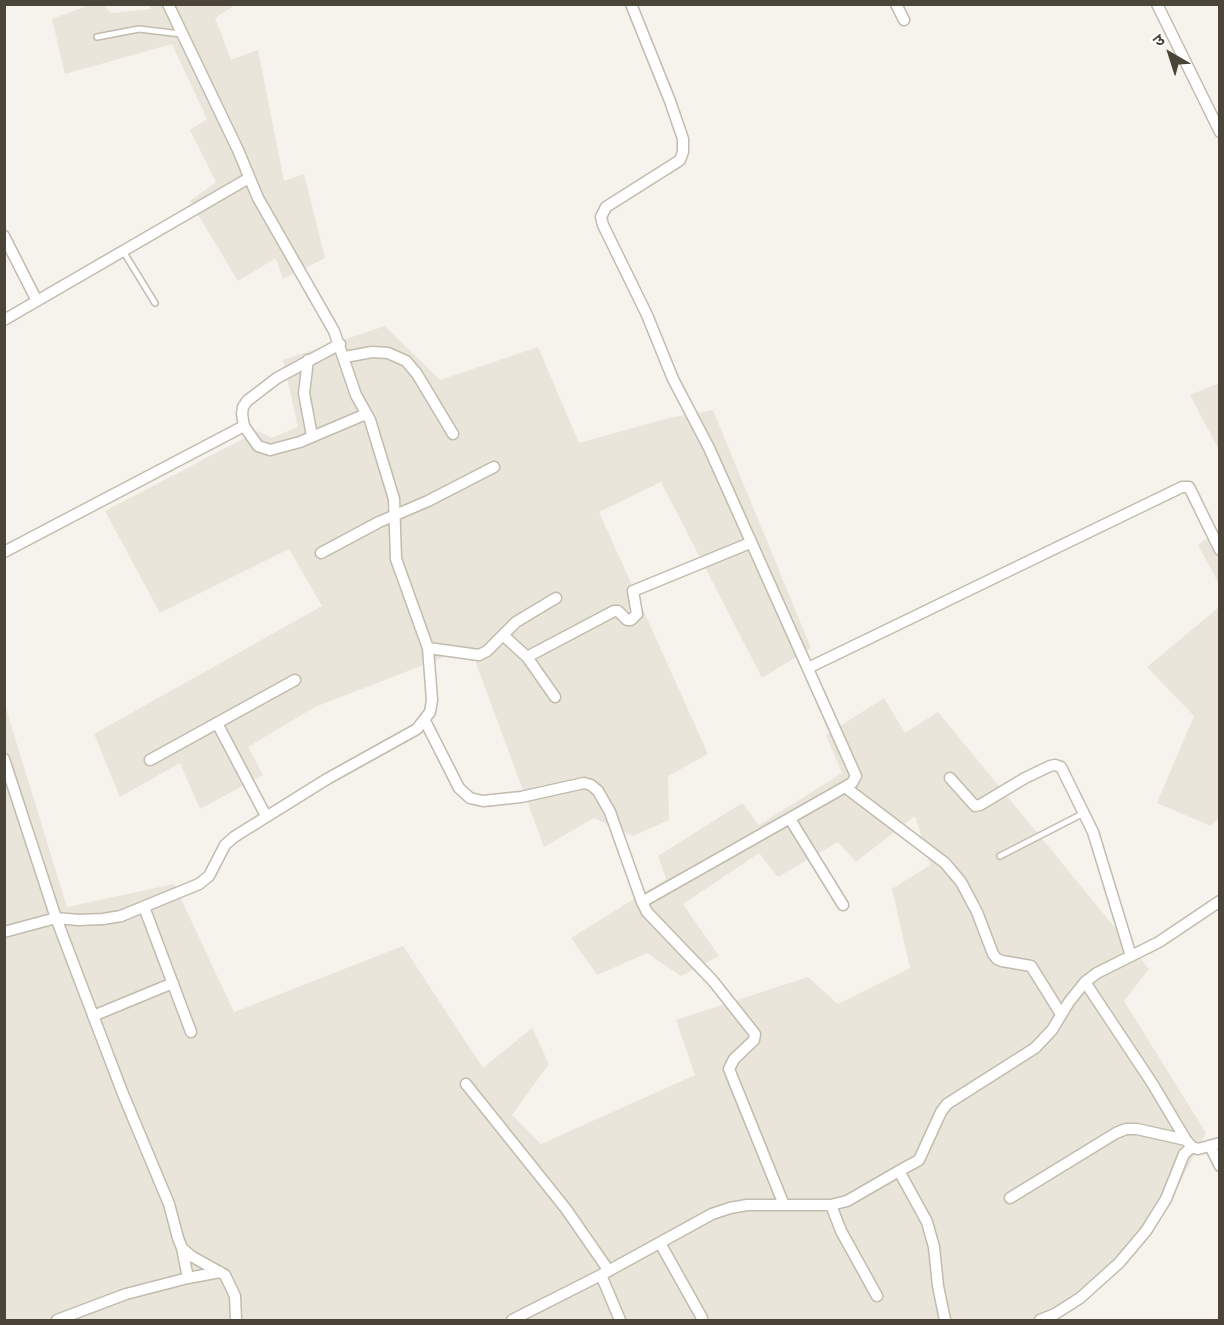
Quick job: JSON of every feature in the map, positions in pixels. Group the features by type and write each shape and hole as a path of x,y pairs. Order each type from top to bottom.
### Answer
{"street":[{"path":"4,932 56,918 103,919 144,907 199,884 209,876 225,845 266,816 327,779 417,729 430,712 432,700 428,648 396,560 394,499 375,434 356,395 345,357 323,309 268,216 168,4"},
{"path":"631,4 674,111 683,139 683,152 680,160 675,164 606,207 601,217 603,225 647,315 664,360 708,448 856,776 855,780 845,787 642,902"},
{"path":"896,4 904,20"},
{"path":"1157,4 1220,132"},
{"path":"4,320 249,178"},
{"path":"4,236 37,301"},
{"path":"340,345 277,378 247,401 242,414 244,426 258,446 270,450 366,414"},
{"path":"345,357 372,352 388,353 406,361 417,374 453,435"},
{"path":"308,360 304,393 312,436"},
{"path":"4,552 244,426"},
{"path":"321,553 494,467"},
{"path":"808,668 1092,529 1186,486 1191,491 1220,550"},
{"path":"527,657 614,611 618,611 627,620 631,620 637,614 633,591 750,543"},
{"path":"428,648 479,655 487,651 516,622 556,598"},
{"path":"503,635 527,657 555,697"},
{"path":"150,760 295,680"},
{"path":"425,721 459,788 470,798 483,801 521,797 576,784 591,785 598,791 610,812 647,912 713,981 755,1034 754,1040 734,1059 729,1069 784,1205"},
{"path":"217,723 266,816"},
{"path":"4,759 56,918 123,1094 169,1204 188,1278"},
{"path":"950,778 975,806 1025,778 1055,765 1061,767 1101,854 1131,956"},
{"path":"845,787 945,863 961,882 977,912 993,954 1002,961 1030,966 1061,1014"},
{"path":"790,819 843,905"},
{"path":"512,1320 605,1273 712,1214 747,1205 831,1205 847,1201 899,1172 919,1160 947,1104 1035,1048 1052,1030 1085,982 1097,973 1159,942 1220,901"},
{"path":"144,907 191,1032"},
{"path":"1085,982 1189,1143"},
{"path":"93,1016 173,983"},
{"path":"466,1084 566,1209 605,1273 620,1320"},
{"path":"1010,1197 1116,1132 1126,1129 1137,1129 1172,1138 1189,1143 1198,1149 1215,1145 1220,1166"},
{"path":"1040,1320 1055,1314 1080,1298 1119,1263 1146,1231 1166,1199 1189,1143"},
{"path":"899,1172 927,1222 934,1247 938,1286 945,1320"},
{"path":"831,1205 841,1231 877,1296"},
{"path":"660,1243 702,1318"},
{"path":"182,1248 191,1256 225,1275 235,1296 236,1320"},
{"path":"57,1320 126,1294 220,1272"}],"lane":[{"path":"97,37 140,29 182,34"},
{"path":"123,251 155,303"},
{"path":"1000,856 1084,813"}],"shaded area":[{"path":"89,5 103,5 111,13 151,9 149,5 235,5 215,18 231,60 258,50 284,181 304,174 325,258 283,279 276,258 238,281 190,201 216,182 190,130 207,119 172,44 65,74 52,19"},
{"path":"385,326 440,380 538,347 579,443 669,418 713,410 811,648 762,678 661,482 599,512 708,754 668,776 669,820 633,836 594,818 544,847 470,647 315,707 248,747 263,775 200,809 180,763 120,797 94,734 322,606 289,549 160,613 105,511 258,431 272,438 298,427 283,360"},
{"path":"1219,383 1219,450 1190,395"},
{"path":"1219,529 1219,584 1198,545"},
{"path":"1219,607 1220,816 1211,826 1157,803 1194,716 1147,667"},
{"path":"884,698 905,733 938,712 1149,969 1124,1001 1206,1133 1159,1222 1051,1320 5,1320 4,702 67,907 174,884 234,1012 403,946 483,1068 532,1028 549,1064 512,1115 541,1144 695,1075 676,1020 808,977 838,1004 910,968 892,889 930,865 915,816 856,862 838,842 778,877 759,853 683,904 719,956 681,976 647,953 597,975 571,938 666,879 658,856 742,803 759,825 842,773 826,735"}]}
